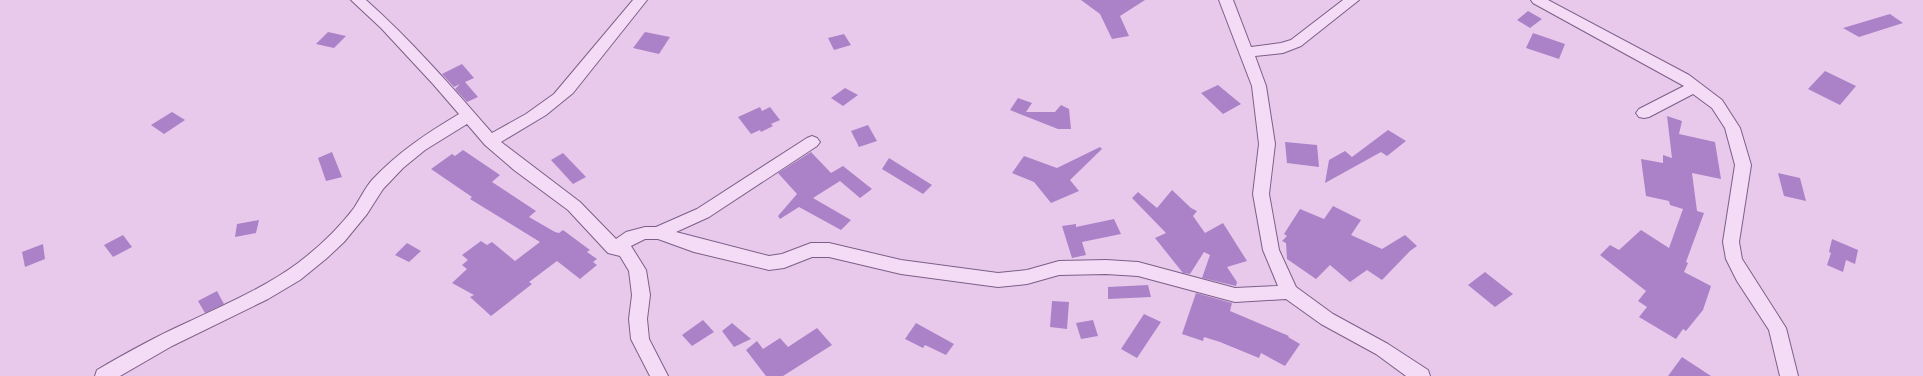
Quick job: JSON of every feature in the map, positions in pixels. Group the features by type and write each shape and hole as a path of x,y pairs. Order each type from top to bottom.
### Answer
{"street":[{"path":"358,0 386,25 438,80 490,141 520,166 574,206 614,248 625,250 637,270 641,295 638,320 640,338 655,375"},
{"path":"490,141 557,101 568,90 640,0"},
{"path":"1226,0 1259,86 1268,144 1261,194 1271,250 1289,292 1326,319 1382,349 1421,376"},
{"path":"1245,52 1283,48 1296,43 1352,0"},
{"path":"1538,0 1684,79 1717,104 1732,128 1743,165 1731,242 1734,259 1742,276 1777,328 1789,376"},
{"path":"1644,113 1694,87"},
{"path":"104,376 132,359 250,300 293,275 322,253 345,229 360,211 376,186 405,156 468,116"},
{"path":"658,233 703,213 812,142"},
{"path":"614,248 632,237 645,233 658,233 694,245 769,263 784,261 811,250 829,250 901,267 998,280 1026,277 1059,268 1106,267 1138,269 1235,295 1289,292"}],"building":[{"path":"1081,0 1145,0 1120,16 1129,36 1112,39 1100,14"},
{"path":"1528,11 1542,19 1530,28 1517,20"},
{"path":"1890,14 1903,23 1859,37 1843,28"},
{"path":"328,32 346,36 334,48 316,44"},
{"path":"645,32 670,37 659,54 633,48"},
{"path":"1533,33 1565,44 1559,59 1526,48"},
{"path":"844,34 851,45 834,50 828,38"},
{"path":"462,64 474,78 465,82 478,97 467,102 455,89 460,84 454,87 442,74"},
{"path":"1825,71 1856,86 1840,105 1808,89"},
{"path":"1218,85 1241,104 1223,114 1201,93"},
{"path":"845,88 858,95 843,106 831,98"},
{"path":"1018,98 1032,103 1026,112 1055,112 1061,105 1069,109 1071,129 1058,129 1010,110"},
{"path":"760,107 762,111 770,107 780,120 771,124 773,126 761,132 760,130 751,134 738,117"},
{"path":"172,112 185,120 164,134 151,125"},
{"path":"1667,116 1682,121 1679,134 1715,142 1721,179 1692,173 1697,211 1704,213 1686,262 1688,263 1684,272 1711,286 1703,310 1686,331 1683,329 1676,339 1639,317 1647,307 1638,301 1646,291 1600,255 1610,245 1619,250 1641,230 1669,248 1683,209 1670,205 1669,201 1646,196 1641,159 1663,163 1663,155 1672,158"},
{"path":"868,125 877,141 859,147 851,131"},
{"path":"1388,130 1406,141 1387,156 1381,152 1325,183 1329,160 1345,151 1352,157"},
{"path":"1285,142 1317,145 1319,167 1287,163"},
{"path":"1100,147 1102,149 1070,180 1079,191 1051,203 1034,182 1012,173 1024,156 1057,168"},
{"path":"463,150 500,175 492,182 536,211 529,217 555,232 559,233 563,230 590,250 587,252 597,259 593,262 597,265 580,279 557,261 529,282 532,284 491,316 470,297 474,295 452,283 467,269 462,265 468,260 462,255 481,241 487,245 492,242 515,261 540,242 470,199 472,197 431,169 452,154 455,156"},
{"path":"332,152 342,177 326,181 318,158"},
{"path":"811,152 831,173 843,166 872,189 860,198 840,181 813,198 851,220 841,230 799,207 780,219 778,216 797,194 778,173"},
{"path":"563,153 586,177 573,184 551,160"},
{"path":"889,158 932,185 923,194 882,169"},
{"path":"1778,173 1800,178 1806,201 1784,196"},
{"path":"1172,190 1191,208 1197,211 1193,216 1205,233 1223,223 1247,261 1227,267 1237,282 1236,286 1202,278 1210,255 1204,252 1190,274 1183,273 1155,238 1166,233 1132,198 1138,192 1157,208"},
{"path":"1333,206 1361,220 1351,235 1382,249 1405,235 1417,246 1410,251 1382,280 1367,270 1350,282 1330,265 1316,279 1287,259 1286,243 1282,241 1287,236 1284,234 1300,209 1324,219"},
{"path":"1114,219 1121,234 1082,242 1086,255 1072,258 1062,226 1076,224 1076,227"},
{"path":"259,220 256,233 235,237 237,224"},
{"path":"123,235 132,247 113,257 104,245"},
{"path":"1832,239 1858,250 1855,264 1846,260 1843,272 1827,265 1831,253 1829,252"},
{"path":"407,243 421,251 409,262 395,255"},
{"path":"43,244 45,259 25,267 22,252"},
{"path":"1485,272 1513,294 1495,307 1468,285"},
{"path":"1148,285 1151,297 1108,299 1108,287"},
{"path":"217,291 224,304 205,313 198,301"},
{"path":"1196,293 1232,303 1230,311 1289,336 1288,337 1300,344 1285,366 1261,353 1259,358 1204,337 1203,341 1182,334"},
{"path":"1052,301 1069,302 1067,329 1050,327"},
{"path":"1144,314 1161,322 1137,358 1121,349"},
{"path":"703,320 714,332 692,346 682,335"},
{"path":"1093,320 1098,336 1081,339 1076,323"},
{"path":"732,323 751,339 734,347 722,331"},
{"path":"916,323 954,344 946,355 925,345 923,348 905,339"},
{"path":"817,328 832,345 783,376 766,376 746,350 757,341 763,349 780,338 788,347"},
{"path":"1682,357 1711,376 1668,376"}]}
